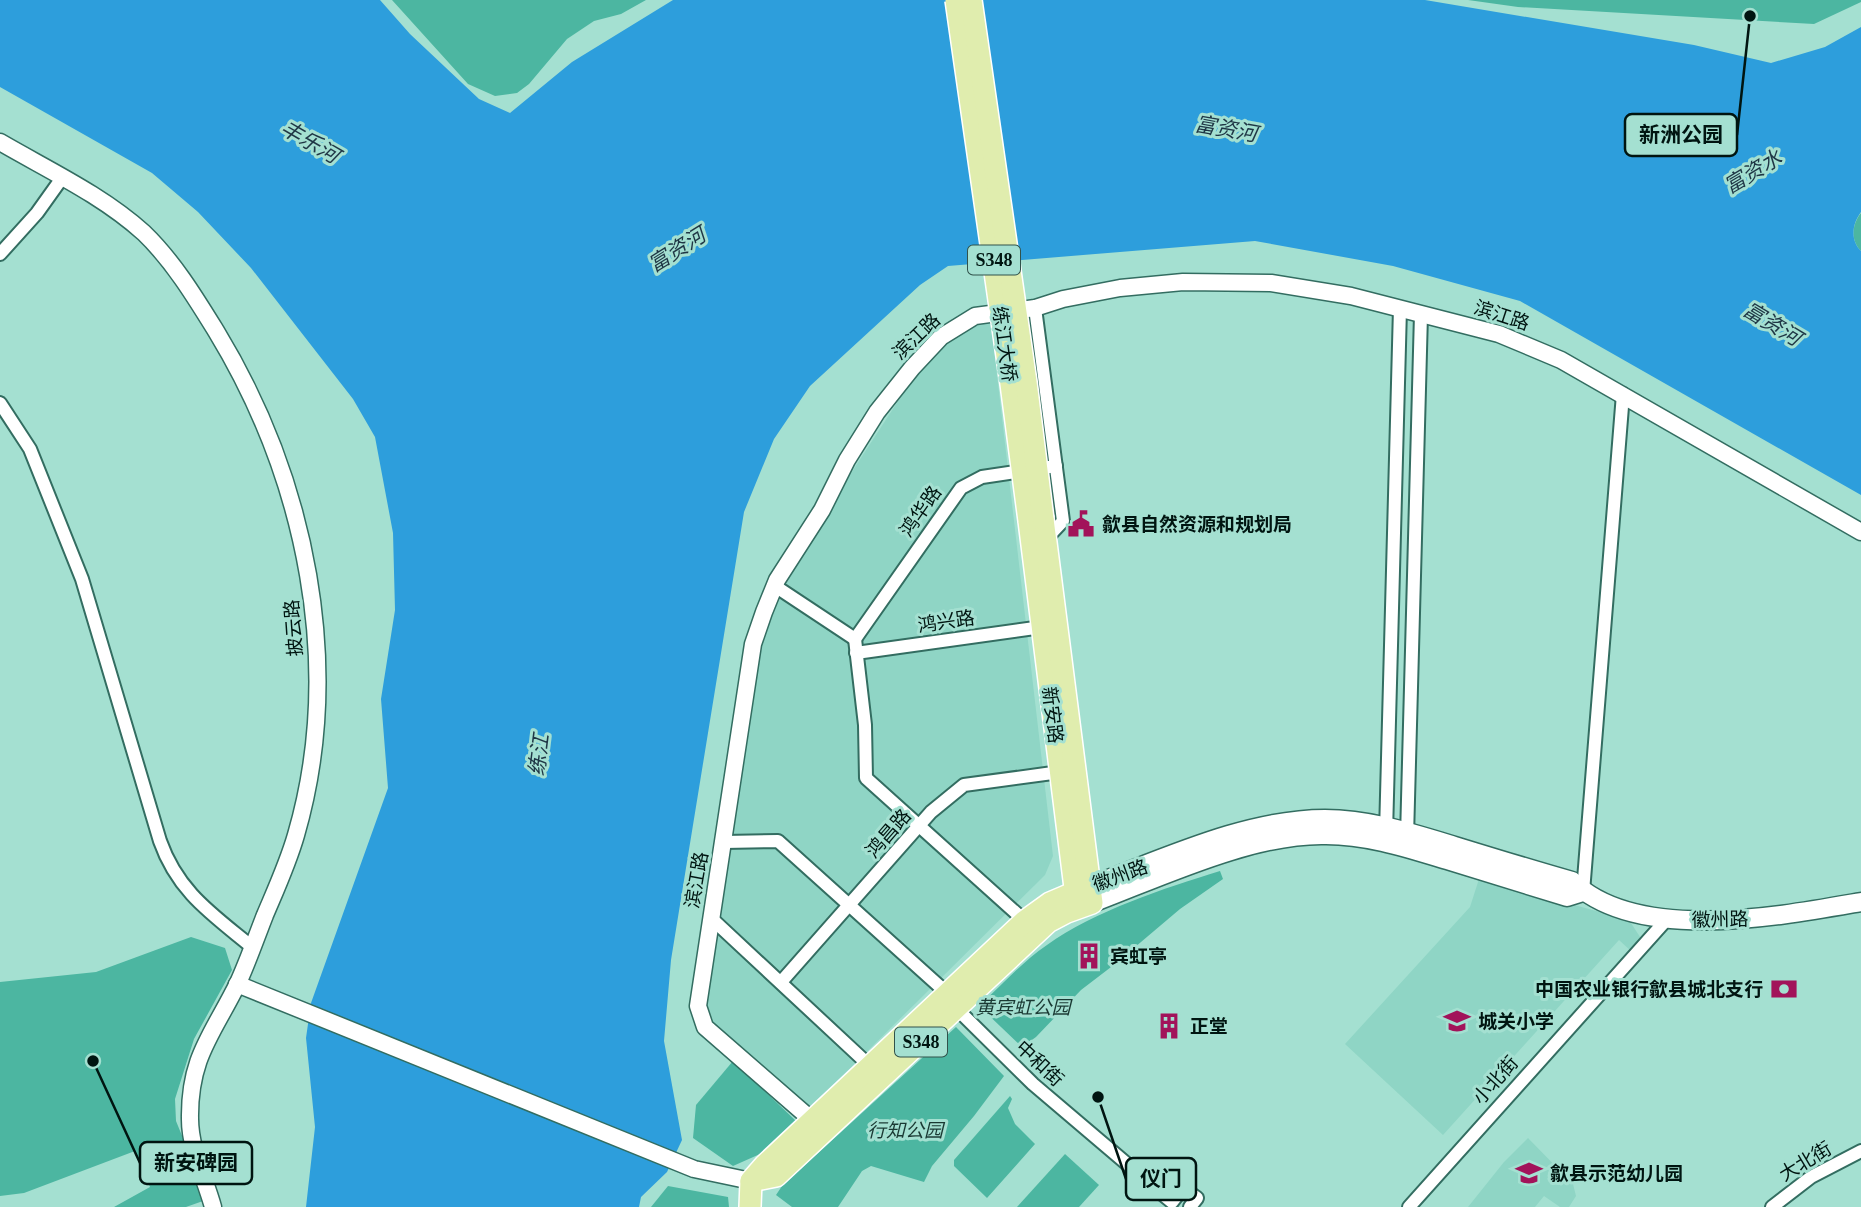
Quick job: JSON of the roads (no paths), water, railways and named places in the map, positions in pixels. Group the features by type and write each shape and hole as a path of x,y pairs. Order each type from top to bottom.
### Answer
{"main road":[{"name":"练江大桥","path":"956,0 1011,384 1039,526"},
{"name":"练江大桥","path":"971,0 1026,382 1039,526"},
{"name":"新安路","path":"1039,526 1042,627 1060,772 1084,897"},
{"name":"新安路","path":"1039,526 1084,897"},
{"name":"徽州路","path":"751,1181 776,1176 952,1001 1025,921 1050,903 1084,897 1270,841 1325,835 1386,834 1572,881 1583,892 1622,909 1668,918 1704,921 1752,918 1861,902"},
{"name":"徽州路","path":"751,1181 871,1067 1048,922 1084,897"},
{"path":"750,1207 751,1181"}],"street":[{"name":"披云路","path":"0,142 99,199 132,223 167,258 194,295 229,353 265,425 299,529 314,610 316,674 313,743 296,836 252,947 244,987 202,1047 191,1093 193,1141 213,1207"},
{"path":"0,254 37,213 62,178"},
{"name":"滨江路","path":"813,1121 705,1027 698,1006 753,644 775,586 822,510 862,436 912,368 941,337 975,316 1035,308 1063,299 1120,288 1213,281 1297,286 1351,296 1499,334 1561,360 1861,532"},
{"path":"1035,308 1063,521 1039,526"},
{"path":"1386,834 1400,308"},
{"path":"1407,840 1421,314"},
{"path":"1583,892 1623,394"},
{"path":"0,403 30,449 82,579 169,864 181,884 197,902 252,947"},
{"name":"鸿华路","path":"855,639 961,488 982,477 1056,466"},
{"path":"775,586 855,639 865,725 866,778 1025,921"},
{"name":"鸿兴路","path":"856,653 1042,627"},
{"name":"鸿昌路","path":"781,982 943,800 964,785 1060,772"},
{"name":"中和街","path":"724,842 778,841 952,1001 1033,1084 1133,1169"},
{"path":"711,918 871,1067"},
{"name":"小北街","path":"1409,1207 1668,918"},
{"path":"244,987 694,1169 751,1181"},
{"name":"大北街","path":"1772,1207 1811,1177 1861,1151"},
{"path":"1150,1184 1172,1202 1183,1188 1197,1198 1190,1207"}],"water":[{"path":"0,0 380,0 410,34 479,99 510,113 572,62 673,0 1425,0 1694,45 1771,63 1825,47 1861,27 1861,212 1854,232 1855,242 1861,251 1861,495 1520,301 1393,266 1255,241 948,266 920,285 810,386 774,439 744,512 671,960 664,1041 682,1140 667,1172 641,1197 639,1207 306,1207 315,1127 306,1038 311,1003 388,788 381,699 395,610 393,533 375,437 353,399 251,268 198,212 152,173 0,87"}],"tunnel":[{"path":"1133,1169 1150,1184"}],"place":[{"name":"新洲公园","path":"1750,16"},
{"name":"歙县自然资源和规划局","path":"1081,524"},
{"name":"宾虹亭","path":"1089,956"},
{"name":"中国农业银行歙县城北支行","path":"1784,989"},
{"name":"城关小学","path":"1457,1021"},
{"name":"正堂","path":"1169,1026"},
{"name":"新安碑园","path":"93,1061"},
{"name":"仪门","path":"1098,1097"},
{"name":"歙县示范幼儿园","path":"1529,1173"}],"water label":[{"name":"富资河","path":"1226,129"},
{"name":"丰乐河","path":"310,142"},
{"name":"富资水","path":"1753,172"},
{"name":"富资河","path":"677,250"},
{"name":"富资河","path":"1772,324"},
{"name":"练江","path":"539,755"}],"park label":[{"name":"黄宾虹公园","path":"1023,1007"},
{"name":"行知公园","path":"905,1130"}]}
